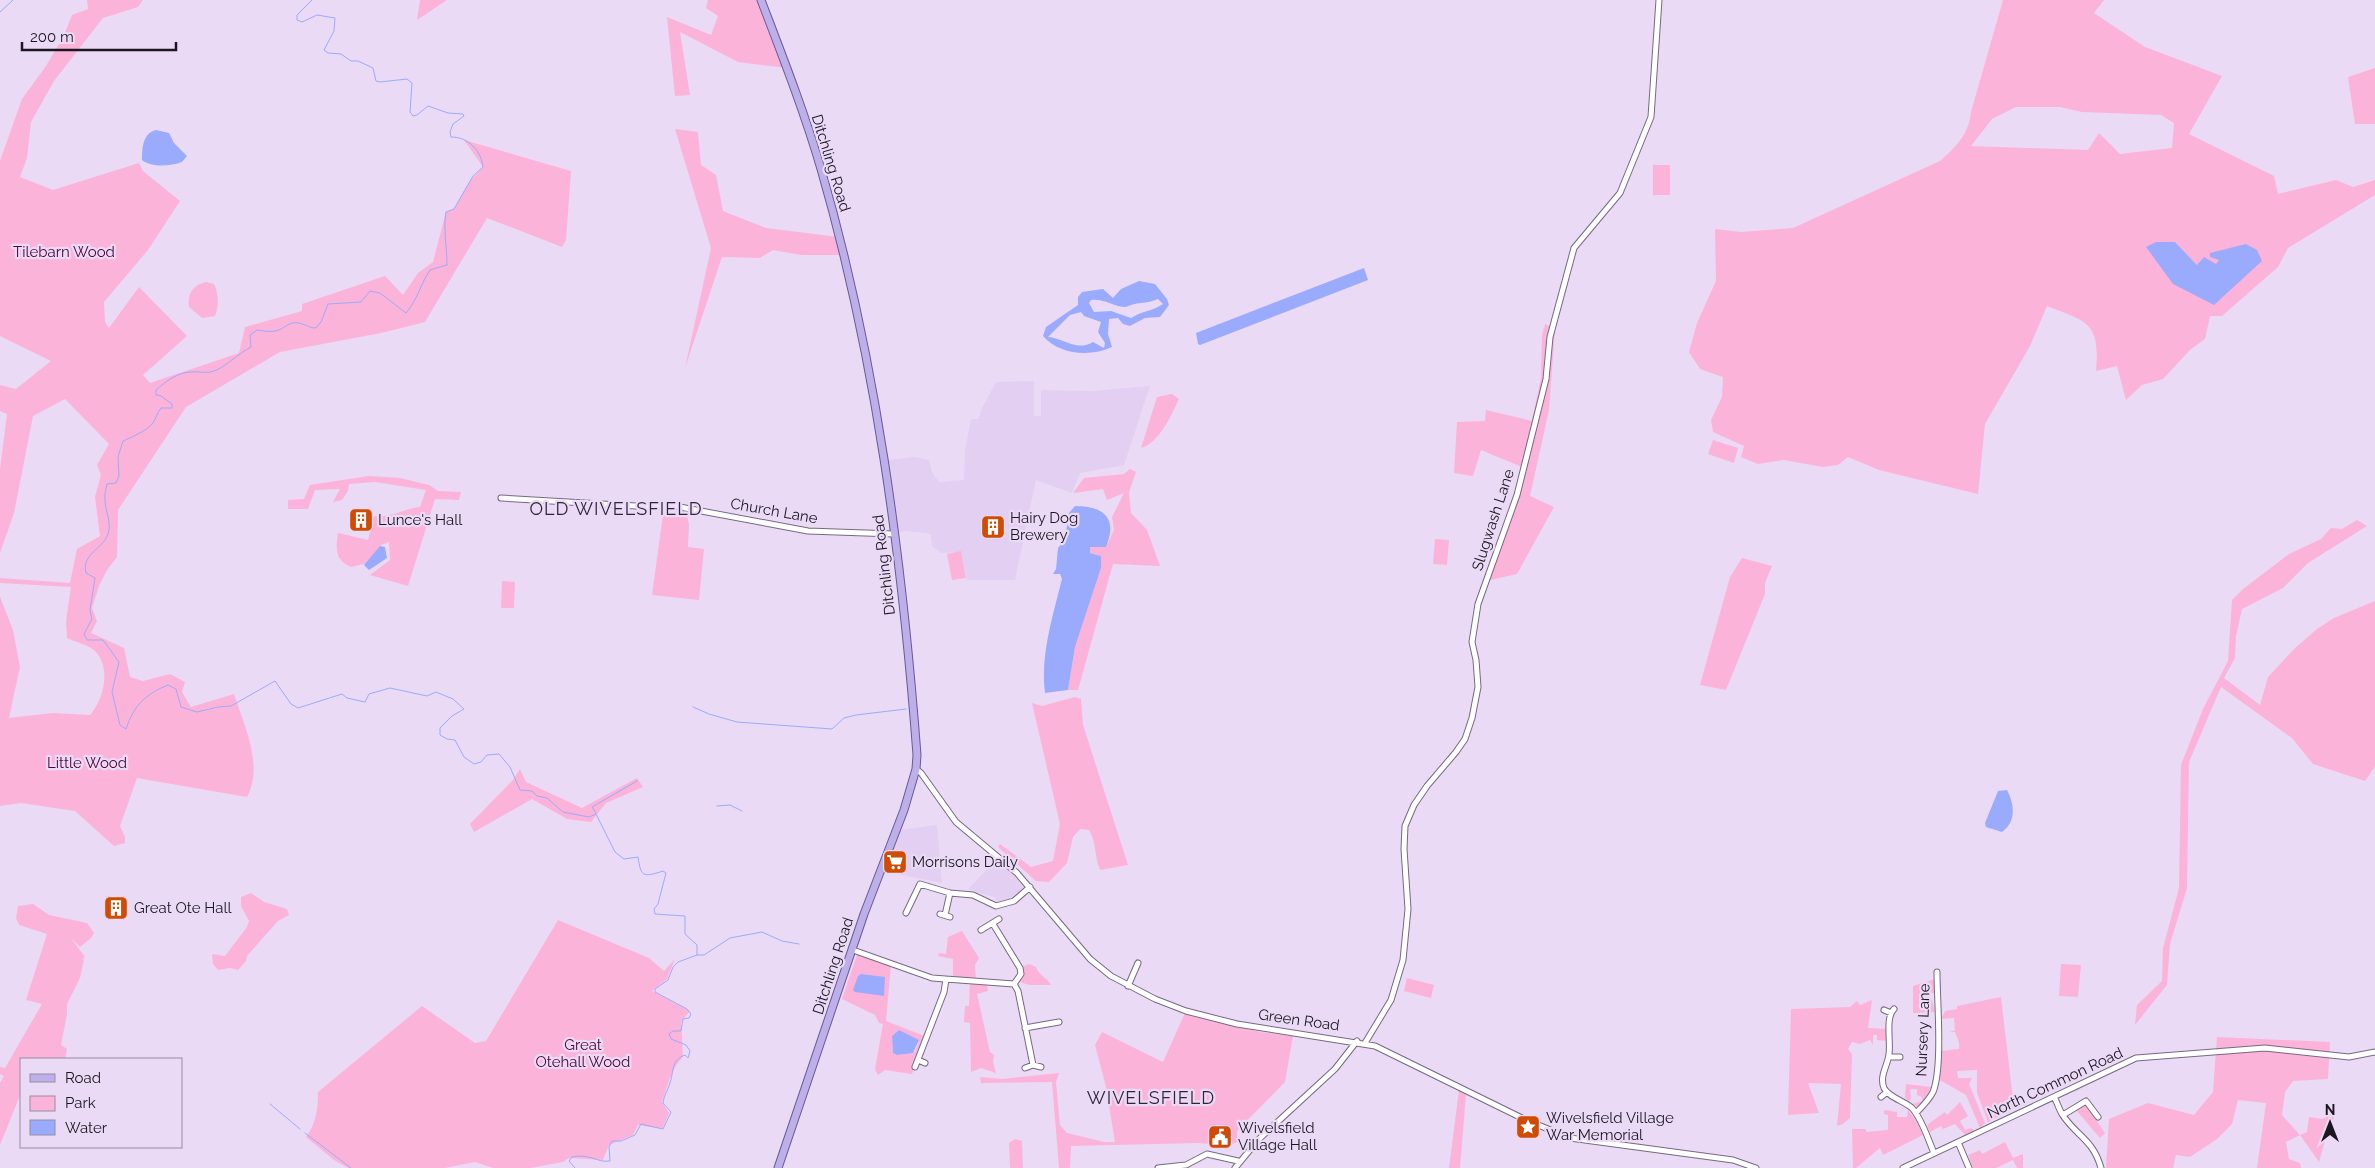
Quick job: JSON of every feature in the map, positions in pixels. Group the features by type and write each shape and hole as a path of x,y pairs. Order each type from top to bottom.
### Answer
{"main road":[{"name":"Ditchling Road","path":"761,0 821,168 868,361 889,490 912,684 917,755 916,769 904,810 882,863 778,1168"}],"street":[{"name":"Slugwash Lane","path":"1365,1043 1392,1000 1403,960 1408,909 1404,848 1405,826 1414,805 1427,786 1465,739 1472,718 1478,687 1476,660 1472,642 1474,623 1481,596 1510,519 1534,431 1546,379 1550,337 1574,248 1620,193 1651,116 1659,0"},
{"name":"Church Lane","path":"501,498 636,506 669,505 808,531 894,534"},
{"name":"Green Road","path":"916,769 921,773 956,822 999,856 1030,887 1090,959 1111,976 1128,986 1186,1011 1225,1021 1365,1043 1393,1053 1472,1094 1561,1135 1579,1140 1733,1160 1756,1168"},
{"path":"906,912 920,884 950,893 973,896 996,906 1014,901 1030,887"},
{"path":"945,916 950,893"},
{"path":"981,930 999,919"},
{"path":"993,924 1020,968 1021,974 1014,984"},
{"path":"852,950 932,978 1014,984"},
{"path":"1128,986 1138,963"},
{"name":"Nursery Lane","path":"1916,1113 1932,1093 1936,1079 1937,972"},
{"path":"915,1067 944,992 946,979"},
{"path":"1014,984 1018,991 1033,1065"},
{"path":"1884,1010 1893,1011 1889,1057 1883,1078 1883,1086 1887,1092 1904,1101 1916,1113 1934,1153"},
{"path":"1025,1028 1059,1022"},
{"path":"1235,1168 1238,1161 1335,1070 1357,1041"},
{"name":"North Common Road","path":"1903,1168 2128,1061 2145,1057 2265,1048 2349,1057 2375,1052"},
{"path":"1889,1057 1900,1057"},
{"path":"918,1060 925,1062"},
{"path":"1025,1068 1033,1065 1041,1067"},
{"path":"1881,1097 1887,1092"},
{"path":"2054,1097 2063,1115 2088,1140 2097,1154 2101,1168"},
{"path":"2063,1115 2086,1101 2098,1117"},
{"path":"1958,1142 1969,1168"},
{"path":"1158,1168 1186,1165 1208,1154 1238,1161"}],"shaded area":[{"path":"1034,381 1034,416 1041,416 1041,390 1093,391 1150,386 1124,465 1080,473 1072,493 1036,480 1015,580 967,580 961,552 941,553 932,546 931,535 927,533 904,531 894,534 888,460 915,457 929,460 932,472 939,482 964,480 965,451 971,419 979,419 981,410 996,382"},
{"path":"937,825 942,883 883,871 900,830"},
{"path":"998,858 1026,885 1011,900 996,902 996,898 968,889"}],"green space":[{"path":"87,0 143,0 138,7 103,18 54,81 31,122 27,158 20,177 53,190 139,163 143,171 180,201 148,250 104,302 105,322 109,328 139,287 187,336 143,375 150,383 239,353 245,327 302,311 302,304 385,276 403,295 418,273 433,262 446,212 454,209 469,182 483,167 464,140 571,171 566,240 562,247 487,218 425,322 381,333 280,352 186,407 118,510 117,557 107,570 99,586 92,608 97,621 91,633 124,648 130,677 143,681 170,674 185,682 182,692 191,707 234,694 251,746 254,772 252,785 247,797 137,778 120,826 125,837 125,843 114,846 75,811 21,803 0,806 0,597 13,630 20,667 9,718 53,713 90,715 99,701 104,684 101,659 96,652 67,638 66,621 71,587 0,583 0,578 70,583 77,549 100,536 95,497 101,475 97,465 109,444 65,399 33,416 14,513 0,553 0,470 7,414 0,411 0,385 16,389 51,361 0,336 0,161 22,99 46,66 64,35 72,15 88,9"},
{"path":"420,0 447,0 417,20"},
{"path":"708,0 761,0 787,68 738,62 680,32 690,95 675,96 667,17 711,35 718,16 706,8"},
{"path":"2003,0 2104,0 2094,13 2145,47 2222,76 2189,134 2274,176 2278,194 2336,180 2353,187 2375,180 2375,195 2288,248 2278,267 2222,316 2210,316 2205,339 2190,350 2163,379 2142,385 2126,400 2117,366 2096,371 2096,342 2088,326 2073,316 2047,306 2030,346 1985,424 1978,494 1879,470 1848,457 1838,465 1823,467 1784,460 1758,464 1741,457 1744,446 1713,432 1711,420 1722,397 1723,377 1700,369 1689,352 1697,323 1716,281 1715,229 1741,232 1793,228 1940,161 1961,140 1968,127","holes":["2016,107 2060,107 2082,112 2161,115 2174,123 2172,148 2120,154 2099,133 2088,150 1971,146 1992,119","2175,242 2197,265 2216,264 2219,260 2214,305"]},
{"path":"2375,68 2375,124 2355,124 2348,77"},
{"path":"675,129 698,132 701,165 716,175 723,211 766,228 838,237 843,255 801,255 773,250 760,258 722,257 685,368 711,248"},
{"path":"1653,165 1670,165 1670,195 1653,195"},
{"path":"206,282 214,284 218,296 218,304 215,316 202,318 189,307 189,298 194,288"},
{"path":"1545,324 1555,329 1549,410 1530,496 1554,507 1517,574 1490,580 1487,579 1506,530 1522,467 1481,450 1473,476 1454,473 1457,422 1485,421 1486,410 1532,421 1541,378 1542,335"},
{"path":"1172,394 1179,399 1168,421 1153,441 1141,448 1157,397"},
{"path":"1713,440 1738,448 1734,463 1708,454"},
{"path":"1130,469 1136,472 1129,492 1131,513 1147,530 1160,566 1113,564 1078,690 1068,690 1075,647 1101,568 1101,556 1090,553 1090,546 1106,547 1114,530 1112,517 1124,493 1107,500 1103,489 1073,493 1084,478 1124,474"},
{"path":"369,476 400,478 429,485 438,491 461,492 459,500 435,499 408,586 370,575 390,560 389,542 381,545 368,563 351,567 342,561 337,553 338,533 368,540 374,516 386,516 420,507 426,490 375,482 349,484 348,491 342,500 333,502 340,489 315,490 308,509 288,509 288,500 304,499 310,485"},
{"path":"677,509 686,512 689,524 688,547 704,549 699,600 652,595 663,515 675,517"},
{"path":"2357,520 2367,526 2308,563 2283,588 2242,609 2236,636 2235,658 2224,678 2260,705 2268,677 2295,648 2317,629 2334,618 2375,601 2375,767 2365,781 2313,764 2292,738 2221,687 2189,762 2187,888 2170,944 2167,985 2135,1025 2137,1005 2162,981 2163,948 2179,888 2181,765 2203,709 2228,661 2232,600 2243,589 2289,554 2321,539 2331,528 2342,529"},
{"path":"1435,539 1449,540 1447,565 1433,564"},
{"path":"961,551 966,578 952,580 947,554"},
{"path":"1742,558 1772,566 1765,583 1765,594 1726,690 1700,685 1730,577"},
{"path":"502,581 515,582 514,608 501,608"},
{"path":"1075,697 1081,699 1083,725 1128,865 1100,870 1092,835 1089,830 1080,829 1073,837 1067,863 1049,882 1036,881 998,847 1000,844 1031,867 1053,861 1060,824 1032,703 1042,706"},
{"path":"520,769 526,782 582,808 637,778 643,787 606,803 591,822 567,819 532,799 474,832 470,824 513,780"},
{"path":"251,893 264,902 287,909 289,915 278,921 247,956 246,961 238,970 230,968 218,970 213,964 212,954 225,956 247,927 249,921 241,906 241,897"},
{"path":"33,904 49,915 87,923 94,933 80,947 71,938 85,957 81,960 84,959 80,978 67,1004 61,1045 67,1049 65,1058 20,1058 20,1095 0,1145 0,1083 4,1076 0,1074 0,1067 5,1068 42,1004 26,1000 47,934 19,925 16,918 18,906"},
{"name":"Great Otehall Wood","path":"558,920 649,958 664,971 675,959 667,979 652,991 690,1011 681,1022 683,1057 672,1073 662,1102 669,1113 662,1129 638,1125 633,1135 609,1145 603,1160 569,1158 563,1162 530,1168 493,1168 475,1162 445,1168 348,1168 334,1160 306,1137 316,1116 318,1092 422,1006 475,1043 486,1041"},
{"path":"962,931 979,958 975,965 976,980 986,981 988,991 977,994 990,1052 994,1055 993,1062 996,1073 981,1068 971,1072 970,1023 964,1022 965,1006 969,1006 970,980 953,979 953,959 938,956 939,953 946,954 948,937"},
{"path":"858,952 891,965 886,1021 927,1037 912,1074 885,1070 878,1075 875,1069 883,1024 879,1023 875,1015 842,999","holes":["894,1034 919,1042 915,1052 897,1055 893,1053 892,1036"]},
{"path":"1029,964 1036,967 1051,985 1029,985 1017,981 1020,968"},
{"path":"2061,964 2081,965 2078,997 2059,996"},
{"path":"1407,978 1434,985 1431,998 1404,991"},
{"path":"1935,979 1934,993 1924,994 1924,998 1919,998 1919,1002 1929,1005 1929,999 1932,1000 1935,1012 1913,1013 1913,986"},
{"path":"2001,997 2014,1108 1988,1122 1977,1093 1977,1070 1957,1071 1958,1078 1972,1078 1969,1084 1985,1123 1980,1128 1966,1095 1938,1079 1941,1051 1959,1049 1959,1042 1955,1032 1950,1032 1955,1030 1954,1018 1941,1019 1945,1011 1957,1009 1957,1006"},
{"path":"1872,1000 1868,1028 1887,1029 1887,1041 1877,1040 1877,1035 1873,1035 1873,1045 1870,1040 1860,1044 1852,1042 1848,1049 1852,1054 1850,1118 1837,1126 1841,1084 1808,1083 1819,1113 1788,1115 1791,1009 1850,1007 1857,1001 1860,1005"},
{"path":"1185,1013 1260,1032 1293,1036 1285,1082 1237,1131 1237,1142 1230,1145 1198,1143 1071,1146 1070,1168 1059,1168 1052,1082 981,1083 980,1077 1002,1079 1059,1073 1056,1082 1060,1125 1067,1133 1104,1142 1115,1142 1106,1087 1095,1045 1102,1032 1163,1062"},
{"path":"2217,1037 2330,1042 2328,1079 2293,1081 2285,1092 2282,1115 2300,1135 2286,1142 2289,1159 2300,1163 2301,1168 2257,1168 2266,1103 2238,1100 2232,1124 2217,1139 2190,1157 2176,1155 2173,1168 2106,1168 2109,1119 2148,1103 2194,1115 2213,1092"},
{"path":"1906,1084 1931,1087 1926,1099 1918,1107 1913,1104 1922,1101 1922,1097 1917,1095 1917,1089 1910,1089 1911,1099 1909,1101 1905,1098"},
{"path":"1459,1090 1466,1094 1460,1168 1449,1168"},
{"path":"1960,1102 1968,1116 1960,1121 1965,1130 1972,1128 1974,1131 1965,1135 1955,1124 1943,1129 1941,1126 1930,1132 1927,1125 1945,1112 1947,1115"},
{"path":"2085,1104 2105,1133 2100,1138 2076,1110"},
{"path":"1884,1110 1897,1112 1897,1117 1907,1117 1908,1110 1923,1135 1883,1155 1880,1148 1856,1168 1853,1168 1852,1129 1866,1129 1866,1132 1888,1130 1888,1115 1884,1114"},
{"path":"2336,1113 2328,1130 2319,1162 2300,1135 2307,1132 2309,1117 2322,1119"},
{"path":"1015,1139 1022,1141 1023,1168 1010,1168 1009,1143"},
{"path":"2005,1142 2013,1158 2023,1154 2023,1168 2017,1168 2013,1160 1996,1168 1973,1168 1968,1155 1980,1150 1982,1154"}],"water":[{"path":"156,130 169,133 174,143 187,156 182,162 162,166 146,163 142,160 143,146 146,138 148,134"},
{"path":"2156,242 2175,242 2197,265 2204,257 2216,264 2219,260 2210,257 2210,253 2246,244 2257,250 2262,261 2214,305 2173,284 2146,247"},
{"path":"1364,268 1368,280 1200,345 1198,344 1196,333"},
{"path":"1139,281 1155,284 1167,299 1169,305 1160,317 1145,318 1130,326 1123,324 1118,318 1109,319 1108,334 1112,347 1104,350 1085,353 1066,350 1058,347 1043,336 1046,327 1078,305 1078,297 1082,292 1103,289 1113,298 1121,289","holes":["1158,299 1163,304 1131,318 1111,311 1094,312 1089,303 1091,300 1096,300 1126,307","1081,312 1084,316 1101,322 1098,332 1105,343 1104,348 1093,342 1081,346 1048,337 1070,315"]},
{"path":"1075,506 1094,508 1101,511 1109,521 1109,537 1106,547 1090,547 1090,553 1101,556 1101,568 1075,647 1068,690 1045,693 1044,665 1046,650 1062,579 1060,574 1053,574 1056,569 1058,548 1068,535 1066,532 1069,513"},
{"path":"380,546 385,547 387,558 369,570 364,565"},
{"path":"2007,790 2013,812 2010,823 2002,832 1986,827 1985,823 1998,791"},
{"path":"861,974 885,977 884,996 855,992 853,990 858,976"},
{"path":"899,1030 919,1040 913,1053 897,1055 893,1053 892,1036"}],"waterway":[{"path":"0,12 13,0"},
{"path":"312,0 297,15 297,20 302,22 317,15 335,18 334,31 324,50 328,53 341,54 351,61 358,61 373,68 376,81 407,79 412,83 410,112 413,116 428,106 448,113 463,114 464,116 453,124 450,132 451,137 469,142 477,150 483,167 473,176 454,209 446,212 447,265 430,270 406,313 380,293 370,291 361,302 328,304 321,322 316,328 291,323 275,331 257,330 250,335 251,347 222,367 211,372 186,372 168,381 156,390 156,395 161,396 172,404 172,408 161,408 151,426 123,441 118,457 119,476 116,483 107,484 105,492 109,526 108,534 102,544 89,556 85,566 86,573 95,578 90,610 92,619 84,634 87,640 103,640 119,662 112,692 120,725 126,729 133,713 142,701 153,692 168,685 176,689 181,707 197,712 231,706 275,681 291,704 298,708 342,694 347,698 365,702 369,694 390,688 427,696 436,692 453,699 464,709 452,716 440,728 440,735 447,739 455,740 464,757 474,764 481,762 487,755 499,754 510,767 520,790 532,791 537,796 547,798 563,812 589,817 596,814 615,852 624,859 638,857 640,868 644,874 663,871 666,873 658,904 654,909 655,914 685,916 685,934 697,945 697,955"},
{"path":"693,707 737,722 832,729 844,718 906,709"},
{"path":"596,813 592,807 637,781"},
{"path":"717,806 730,805 742,811"},
{"path":"575,1168 569,1161 572,1157 584,1156 601,1161 610,1161 609,1147 612,1141 621,1141 635,1135 641,1124 663,1129 671,1112 663,1103 675,1063 680,1057 685,1055 688,1058 690,1051 686,1045 671,1039 669,1034 673,1031 681,1031 683,1019 689,1018 691,1014 687,1009 655,992 655,989 668,980 673,967 678,962 697,955 704,955 730,938 762,932 782,941 799,944"},
{"path":"270,1104 300,1129"},
{"path":"305,1133 351,1168"}],"place":[{"name":"Lunce's Hall","path":"361,520"},
{"name":"Hairy Dog Brewery","path":"993,527"},
{"name":"Morrisons Daily","path":"895,862"},
{"name":"Great Ote Hall","path":"116,908"},
{"name":"Wivelsfield Village War Memorial","path":"1528,1127"},
{"name":"Wivelsfield Village Hall","path":"1220,1137"}],"district":[{"name":"OLD WIVELSFIELD","path":"616,509"},
{"name":"WIVELSFIELD","path":"1151,1098"}],"park label":[{"name":"Tilebarn Wood","path":"64,252"},
{"name":"Little Wood","path":"87,763"}]}
